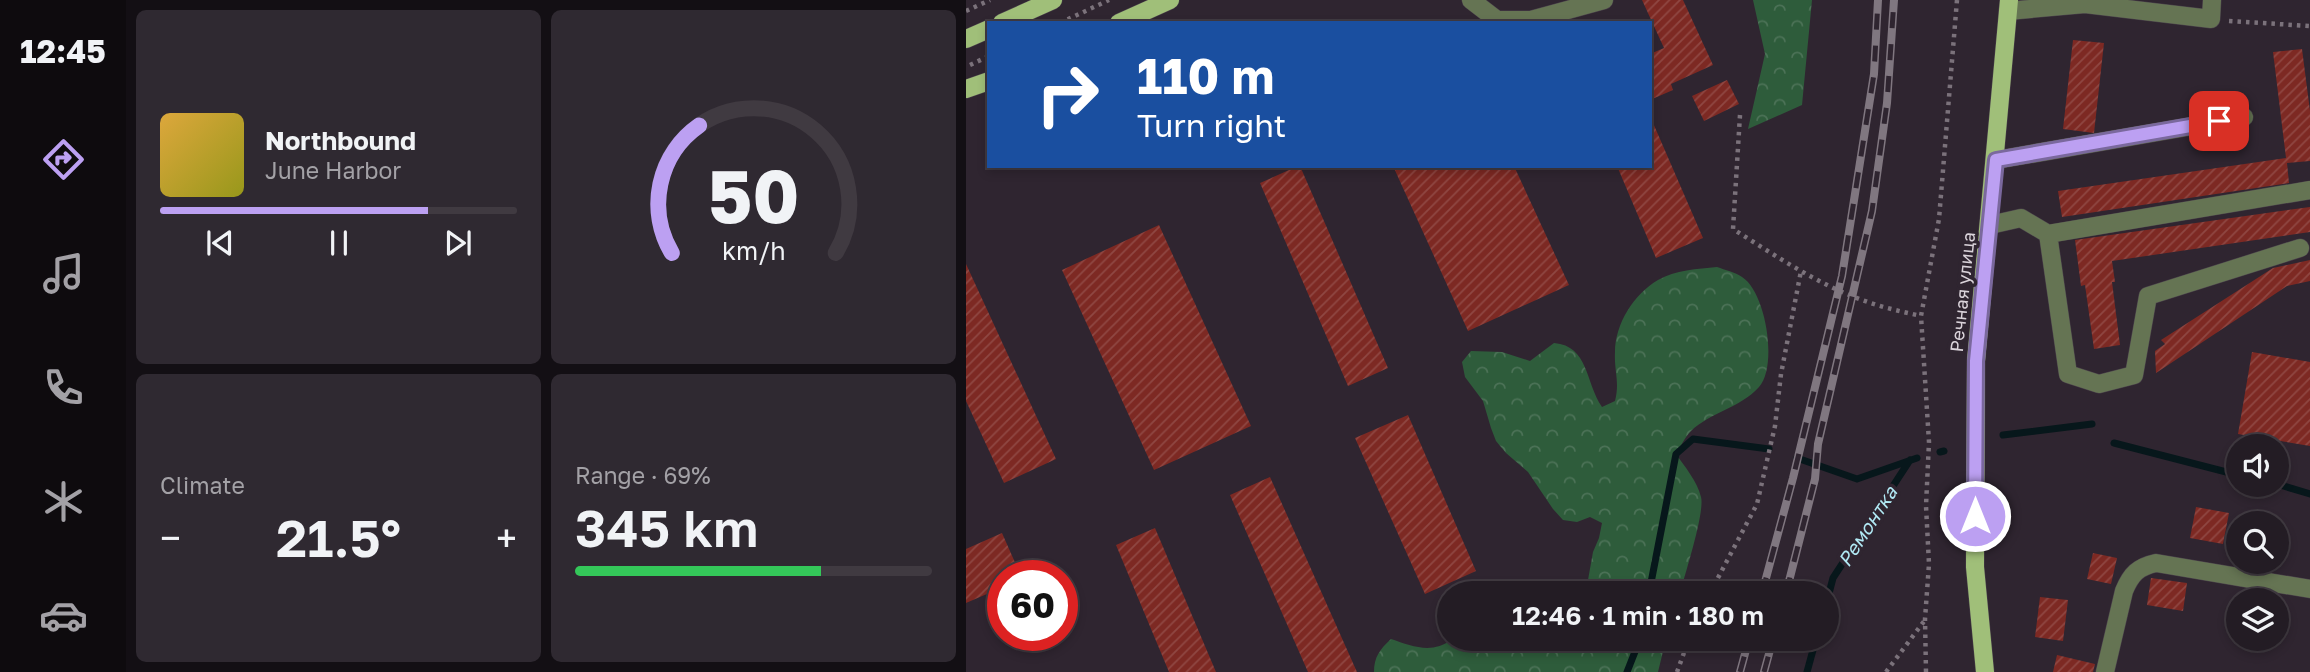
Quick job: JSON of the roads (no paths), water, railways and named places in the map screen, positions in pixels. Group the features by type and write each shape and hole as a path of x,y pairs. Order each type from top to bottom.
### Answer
{"main road":[{"path":"1006,21 1053,0"},
{"path":"1123,21 1170,0"},
{"name":"Речная улица","path":"1985,672 1975,567 1976,361 2009,6"},
{"path":"966,39 987,30"},
{"path":"966,89 987,81"}],"street":[{"path":"1471,0 1497,20 1531,20 1605,0"},
{"path":"2009,6 2089,2 2211,19 2212,0"},
{"path":"1996,160 2244,117"},
{"path":"1990,225 2021,218 2048,234 2310,190"},
{"path":"2048,234 2068,374 2099,384 2133,375 2148,296 2300,248"},
{"path":"2105,672 2124,591 2136,570 2145,565 2156,563 2310,589"}],"waterway":[{"name":"Ремонтка","path":"2003,435 2092,424"},
{"path":"1651,581 1676,454 1693,439 1769,449"},
{"name":"Ремонтка","path":"2114,443 2226,472"},
{"name":"Ремонтка","path":"1940,452 1944,451"},
{"path":"1797,458 1857,479 1917,458"},
{"name":"Ремонтка","path":"1832,581 1910,460"},
{"name":"Ремонтка","path":"2289,488 2310,494"},
{"path":"1627,672 1635,651"},
{"name":"Ремонтка","path":"1807,672 1813,651"}],"railway":[{"path":"1765,581 1842,276 1874,74 1878,0"},
{"path":"1789,581 1815,479 1818,444 1872,211 1887,103 1894,0"},
{"path":"1740,672 1746,651"},
{"path":"1764,672 1770,651"}]}
